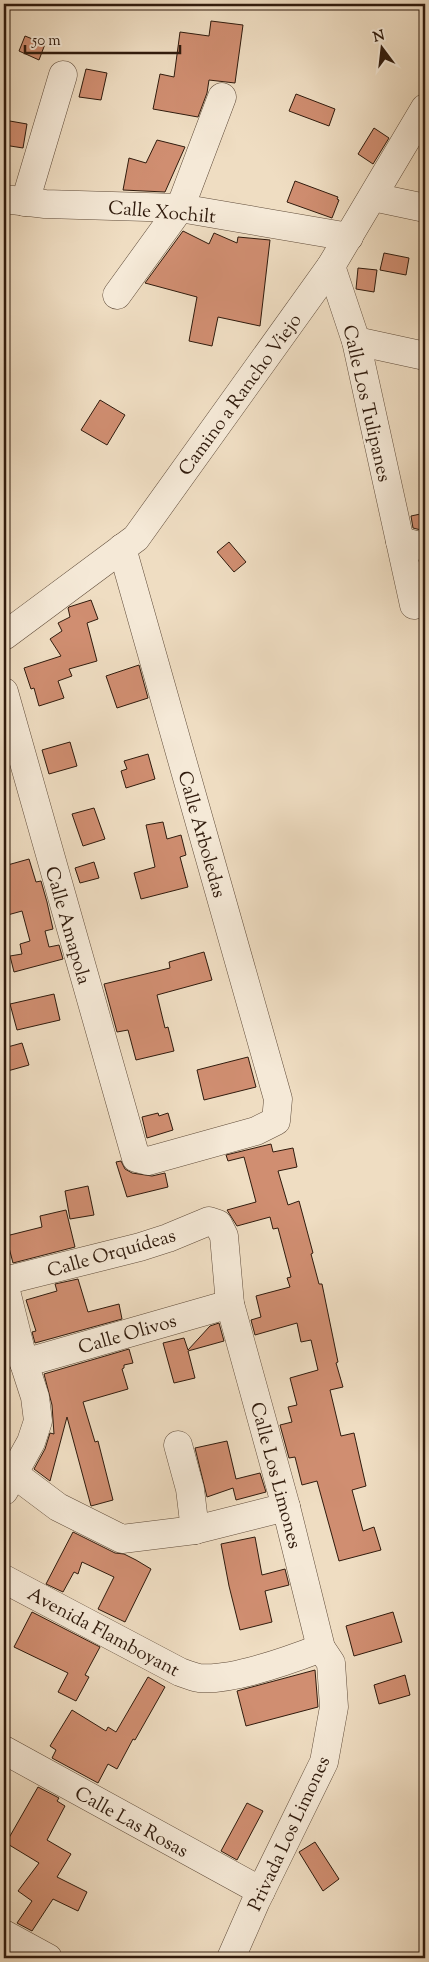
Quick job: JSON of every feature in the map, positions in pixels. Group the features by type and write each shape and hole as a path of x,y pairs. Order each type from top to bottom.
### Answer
{"street":[{"path":"14,200 63,75"},
{"path":"117,295 180,208 222,97"},
{"name":"Camino a Rancho Viejo","path":"4,636 136,538 331,266 425,108"},
{"path":"373,197 425,208"},
{"name":"Calle Xochilt","path":"14,200 45,204 180,208 349,237"},
{"name":"Calle Los Tulipanes","path":"331,266 356,341 413,544 414,604"},
{"path":"356,341 425,356"},
{"name":"Calle Arboledas","path":"122,548 278,1099 276,1120 256,1130 148,1161 136,1158"},
{"name":"Calle Amapola","path":"4,692 128,1137 136,1158"},
{"name":"Calle Orquídeas","path":"4,1282 140,1247 209,1221 218,1224"},
{"name":"Calle Los Limones","path":"218,1224 224,1236 230,1304 286,1507 321,1648"},
{"path":"4,1282 24,1363 36,1397 38,1421 31,1442 9,1483 122,1539 196,1530 286,1507"},
{"name":"Calle Olivos","path":"24,1363 230,1304"},
{"path":"178,1445 190,1489 196,1530"},
{"name":"Avenida Flamboyant","path":"4,1578 180,1672 198,1678 218,1678 288,1661 321,1648"},
{"name":"Privada Los Limones","path":"231,1958 261,1891 324,1762 334,1707 331,1664 321,1648"},
{"name":"Calle Las Rosas","path":"4,1750 261,1891"},
{"path":"4,1934 48,1958"}],"building":[{"path":"211,21 243,25 235,83 209,80 207,93 198,117 153,109 160,74 174,77 180,32 209,36"},
{"path":"25,36 45,44 39,60 19,51"},
{"path":"86,69 107,73 101,100 79,97"},
{"path":"296,94 335,109 329,126 289,111"},
{"path":"4,120 27,124 23,148 4,145"},
{"path":"374,128 389,138 373,164 358,154"},
{"path":"157,140 185,147 165,192 123,190 129,158 146,163"},
{"path":"295,181 338,197 337,199 339,200 332,218 287,202"},
{"path":"183,231 209,244 214,233 237,243 238,237 270,240 260,326 218,317 212,346 189,341 197,297 145,283"},
{"path":"384,253 409,258 406,275 380,270"},
{"path":"358,268 377,270 374,292 356,289"},
{"path":"100,400 125,415 107,445 81,430"},
{"path":"425,513 425,531 413,528 411,516"},
{"path":"229,542 246,562 234,572 217,552"},
{"path":"91,600 98,619 87,623 97,661 69,669 72,676 58,681 64,698 39,706 34,688 31,689 24,668 61,656 50,639 62,631 58,623 70,617 69,607"},
{"path":"139,665 148,698 117,708 106,676"},
{"path":"70,742 77,766 49,774 42,750"},
{"path":"148,754 155,779 126,788 121,771 127,769 124,761"},
{"path":"94,808 105,839 83,846 72,814"},
{"path":"163,822 167,839 181,835 186,855 180,857 188,887 141,899 134,873 155,867 146,825"},
{"path":"29,859 36,882 41,881 47,902 53,929 45,931 49,947 59,945 63,959 14,972 10,956 22,954 20,944 30,941 22,911 4,916 4,866"},
{"path":"94,862 99,878 80,883 75,868"},
{"path":"204,952 212,980 157,995 165,1028 168,1027 174,1051 136,1060 128,1030 117,1032 104,984 170,968 169,962"},
{"path":"54,994 60,1020 17,1030 10,1004"},
{"path":"22,1043 29,1065 4,1072 4,1048"},
{"path":"248,1057 256,1087 204,1100 197,1070"},
{"path":"158,1113 159,1116 168,1113 173,1130 147,1138 142,1117"},
{"path":"271,1144 273,1152 293,1148 297,1167 278,1171 288,1205 299,1201 319,1284 322,1284 338,1362 336,1363 343,1387 330,1390 341,1436 354,1433 366,1486 352,1490 363,1531 374,1527 381,1550 339,1561 317,1481 302,1485 295,1457 289,1458 280,1425 292,1422 288,1407 297,1405 290,1378 318,1370 311,1340 301,1342 297,1323 255,1335 251,1320 261,1317 256,1296 290,1287 287,1278 291,1277 278,1228 273,1229 270,1217 237,1226 227,1210 256,1202 244,1157 228,1161 226,1155"},
{"path":"121,1161 125,1169 132,1173 152,1176 165,1173 168,1187 127,1197 116,1162"},
{"path":"88,1186 94,1215 70,1219 65,1191"},
{"path":"66,1210 75,1247 13,1263 6,1236 42,1227 40,1216"},
{"path":"78,1279 88,1312 119,1304 122,1319 35,1343 32,1332 36,1331 26,1300 57,1291 55,1284"},
{"path":"219,1323 224,1341 188,1351 195,1378 174,1383 163,1343 184,1338 188,1350 210,1326"},
{"path":"129,1349 133,1363 124,1365 122,1369 128,1389 83,1402 95,1442 98,1441 113,1500 91,1506 67,1417 50,1481 34,1469 45,1449 50,1433 54,1434 52,1405 44,1374"},
{"path":"227,1441 236,1479 260,1473 266,1492 236,1500 233,1488 207,1497 195,1448"},
{"path":"73,1532 115,1553 124,1554 151,1569 125,1622 98,1609 114,1577 82,1562 78,1574 74,1572 63,1592 46,1584"},
{"path":"255,1537 262,1575 285,1569 289,1585 265,1591 272,1622 240,1630 221,1544"},
{"path":"32,1612 100,1647 85,1675 89,1677 76,1701 58,1692 68,1673 14,1647"},
{"path":"393,1612 402,1642 354,1656 346,1626"},
{"path":"315,1670 318,1707 246,1726 237,1691"},
{"path":"405,1675 410,1695 379,1704 374,1685"},
{"path":"148,1677 165,1687 117,1769 108,1764 98,1783 52,1758 56,1750 50,1746 72,1710 106,1731 108,1727 116,1732"},
{"path":"38,1787 59,1798 57,1801 65,1806 47,1840 71,1854 57,1877 87,1892 78,1911 53,1899 32,1931 17,1923 32,1901 18,1891 39,1863 6,1843"},
{"path":"247,1803 263,1811 237,1860 221,1851"},
{"path":"315,1842 339,1879 323,1891 299,1852"}]}
